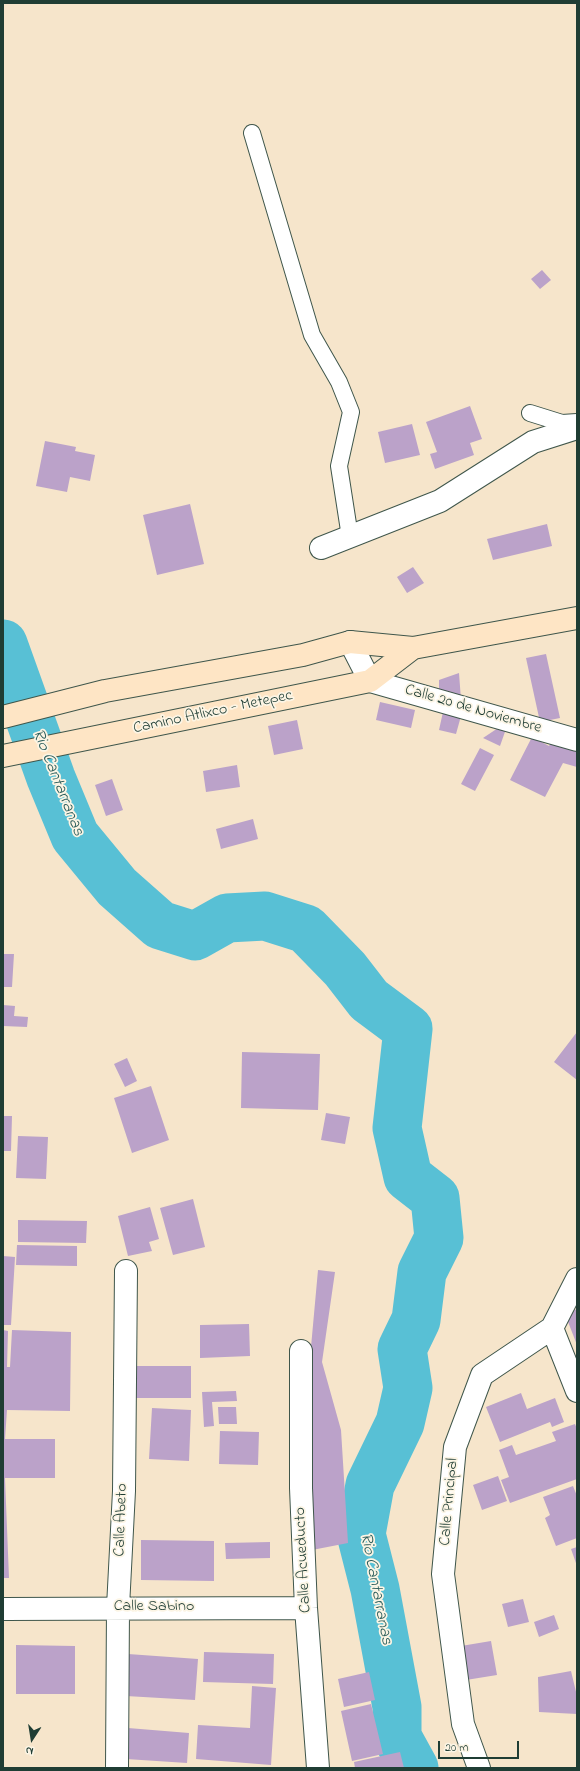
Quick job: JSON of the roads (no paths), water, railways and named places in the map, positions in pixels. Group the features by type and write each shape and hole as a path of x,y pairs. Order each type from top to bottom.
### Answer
{"main road":[{"name":"Camino Atlixco - Metepec","path":"3,717 106,691 303,655 350,642 413,648 577,618"},
{"name":"Camino Atlixco - Metepec","path":"3,756 370,681 413,648"}],"street":[{"path":"321,548 440,501 533,442 577,428"},
{"path":"350,642 370,681"},
{"name":"Calle 20 de Noviembre","path":"370,681 577,740"},
{"name":"Calle Abeto","path":"117,1768 118,1607 124,1491 126,1271"},
{"name":"Calle Principal","path":"479,1768 463,1724 443,1574 455,1447 482,1375 552,1328 577,1279"},
{"path":"552,1328 577,1391"},
{"name":"Calle Acueducto","path":"301,1351 301,1488 306,1608 318,1768"},
{"name":"Calle Sabino","path":"3,1609 118,1607 306,1608"}],"lane":[{"path":"252,133 312,335 339,382 351,412 339,466 350,537"},
{"path":"530,413 562,423 577,422"}],"waterway":[{"name":"Rio Cantarranas","path":"3,644 51,778 75,836 117,887 160,925 195,936 227,918 265,916 306,929 345,969 369,1000 408,1029 397,1128 408,1177 435,1198 439,1238 422,1272 416,1320 402,1349 408,1388 400,1423 370,1485 361,1534 375,1589 397,1707 397,1737 414,1768"}]}
